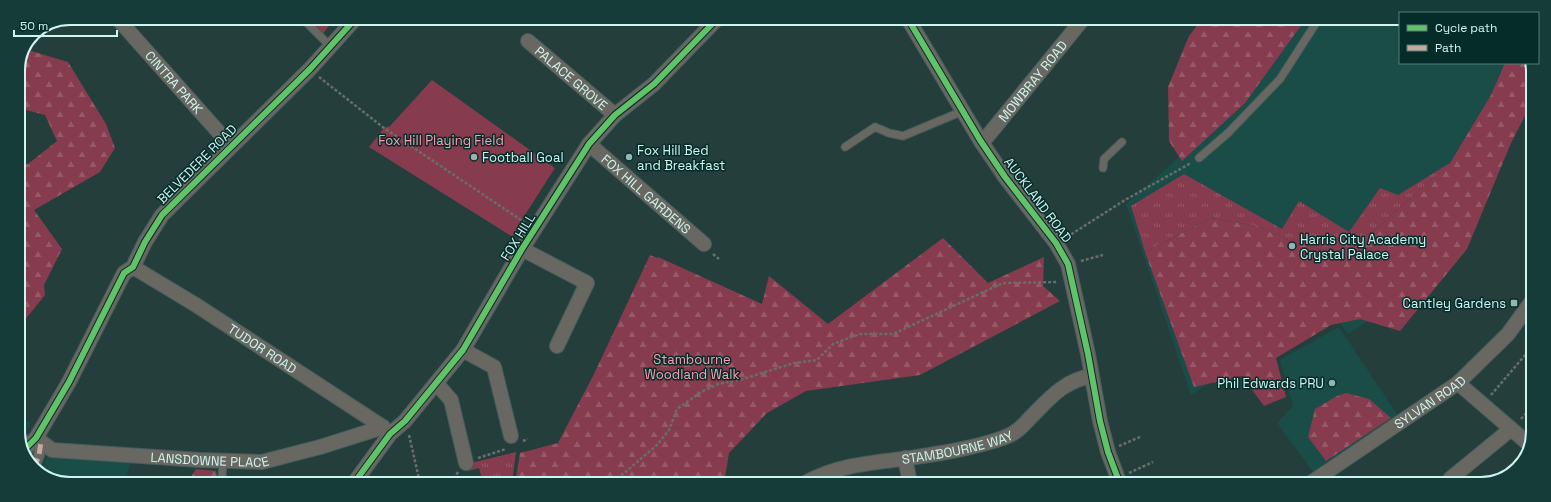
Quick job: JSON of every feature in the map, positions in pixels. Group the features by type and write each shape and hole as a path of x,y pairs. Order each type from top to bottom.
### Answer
{"street":[{"name":"CINTRA PARK","path":"123,25 231,146"},
{"name":"BELVEDERE ROAD","path":"36,462 39,455 39,440 124,273 133,267 145,242 162,215 310,69 350,25"},
{"name":"FOX HILL","path":"357,477 386,431 405,420 463,350 522,249 588,144 615,115 654,84 712,25"},
{"name":"AUCKLAND ROAD","path":"912,25 982,143 1005,177 1056,243 1068,264 1073,280 1100,421 1108,452 1117,477"},
{"name":"MOWBRAY ROAD","path":"982,143 1078,25"},
{"name":"PALACE GROVE","path":"528,41 615,115"},
{"name":"FOX HILL GARDENS","path":"588,144 707,248"},
{"path":"522,249 588,283 557,346"},
{"name":"TUDOR ROAD","path":"133,267 196,305 386,431"},
{"name":"SYLVAN ROAD","path":"1319,477 1458,383 1508,334 1526,309"},
{"path":"463,350 494,368 510,436"},
{"name":"STAMBOURNE WAY","path":"832,477 852,465 956,451 1010,435 1016,432 1060,389 1079,378 1091,376"},
{"path":"436,383 451,400 466,463"},
{"path":"1458,383 1525,441"},
{"path":"1452,477 1511,429"},
{"name":"LANSDOWNE PLACE","path":"39,440 52,450 223,461 262,462 386,431"},
{"name":"BELVEDERE ROAD","path":"28,448 39,440"},
{"path":"905,458 909,477"}],"lane":[{"path":"309,25 330,46"},
{"path":"1199,158 1228,133 1280,79 1315,25"},
{"path":"845,147 875,127 889,133 903,136 963,111"},
{"path":"1103,168 1104,159 1122,142"},
{"path":"222,477 223,461"}],"path":[{"path":"310,69 384,128 521,221 536,228"},
{"path":"1056,243 1125,200 1199,158"},
{"path":"707,248 719,259"},
{"path":"1068,264 1103,255"},
{"path":"618,477 657,445 669,430 677,409 701,392 718,384 743,379 794,363 817,360 833,344 860,334 893,334 1003,283 1062,282 1073,280"},
{"path":"1483,404 1526,354"},
{"path":"1108,452 1142,436"},
{"path":"410,440 419,477"},
{"path":"482,456 502,450"},
{"path":"1126,477 1153,462"}],"shaded area":[{"name":"Harris City Academy Crystal Palace","path":"1296,25 1399,25 1399,64 1525,64 1421,287 1348,334 1328,307 1191,395 1126,204 1242,101"},
{"name":"Phil Edwards PRU","path":"1339,327 1399,417 1314,473 1277,423 1293,406 1280,360"},
{"path":"25,420 31,423 25,434"},
{"path":"50,451 133,458 126,477 64,477 53,474 42,467"}],"green space":[{"path":"314,25 330,25 323,34"},
{"path":"1197,25 1301,25 1245,103 1182,161 1169,141 1168,87 1189,36"},
{"path":"30,50 68,62 106,124 115,148 100,172 34,210 62,249 44,285 45,295 25,320 25,165 57,141 45,115 25,110 25,70"},
{"path":"1505,64 1525,64 1526,114 1511,143 1467,249 1400,331 1360,319 1331,325 1276,358 1286,397 1264,406 1242,376 1194,387 1145,252 1211,218 1257,226 1290,241 1334,253 1374,231 1450,163 1491,95"},
{"name":"Fox Hill Playing Field","path":"432,80 555,168 521,221 513,237 369,147 384,128 390,126"},
{"path":"1450,163 1374,231 1334,253 1290,241 1257,226 1211,218 1145,252 1131,206 1184,174 1282,229 1299,201 1349,232 1380,188 1398,195"},
{"name":"Stambourne Woodland Walk","path":"943,238 988,283 1044,257 1043,286 1060,301 920,375 806,391 767,413 729,453 725,477 516,477 520,453 558,443 594,374 650,255 657,258 658,257 762,304 769,276 828,324"},
{"path":"1346,393 1369,399 1391,418 1326,461 1308,437 1315,409 1337,396"},
{"path":"516,452 513,477 481,477 479,468 468,471 467,464"},
{"path":"196,469 216,471 217,477 191,477"}],"marked path":[{"path":"36,462 41,442"}],"cycle path":[{"path":"27,447 36,438 69,382 124,273 133,267 145,242 162,215 310,69 350,25"},
{"path":"358,477 390,434 405,421 463,350 522,249 589,144 615,115 654,84 711,25"},
{"path":"912,25 980,140 1005,177 1056,243 1068,264 1088,354 1100,421 1108,452 1117,477"}],"place":[{"name":"Football Goal","path":"474,157"},
{"name":"Fox Hill Bed and Breakfast","path":"629,157"},
{"name":"Harris City Academy Crystal Palace","path":"1292,246"},
{"name":"Cantley Gardens","path":"1514,303"},
{"name":"Phil Edwards PRU","path":"1332,383"}]}
